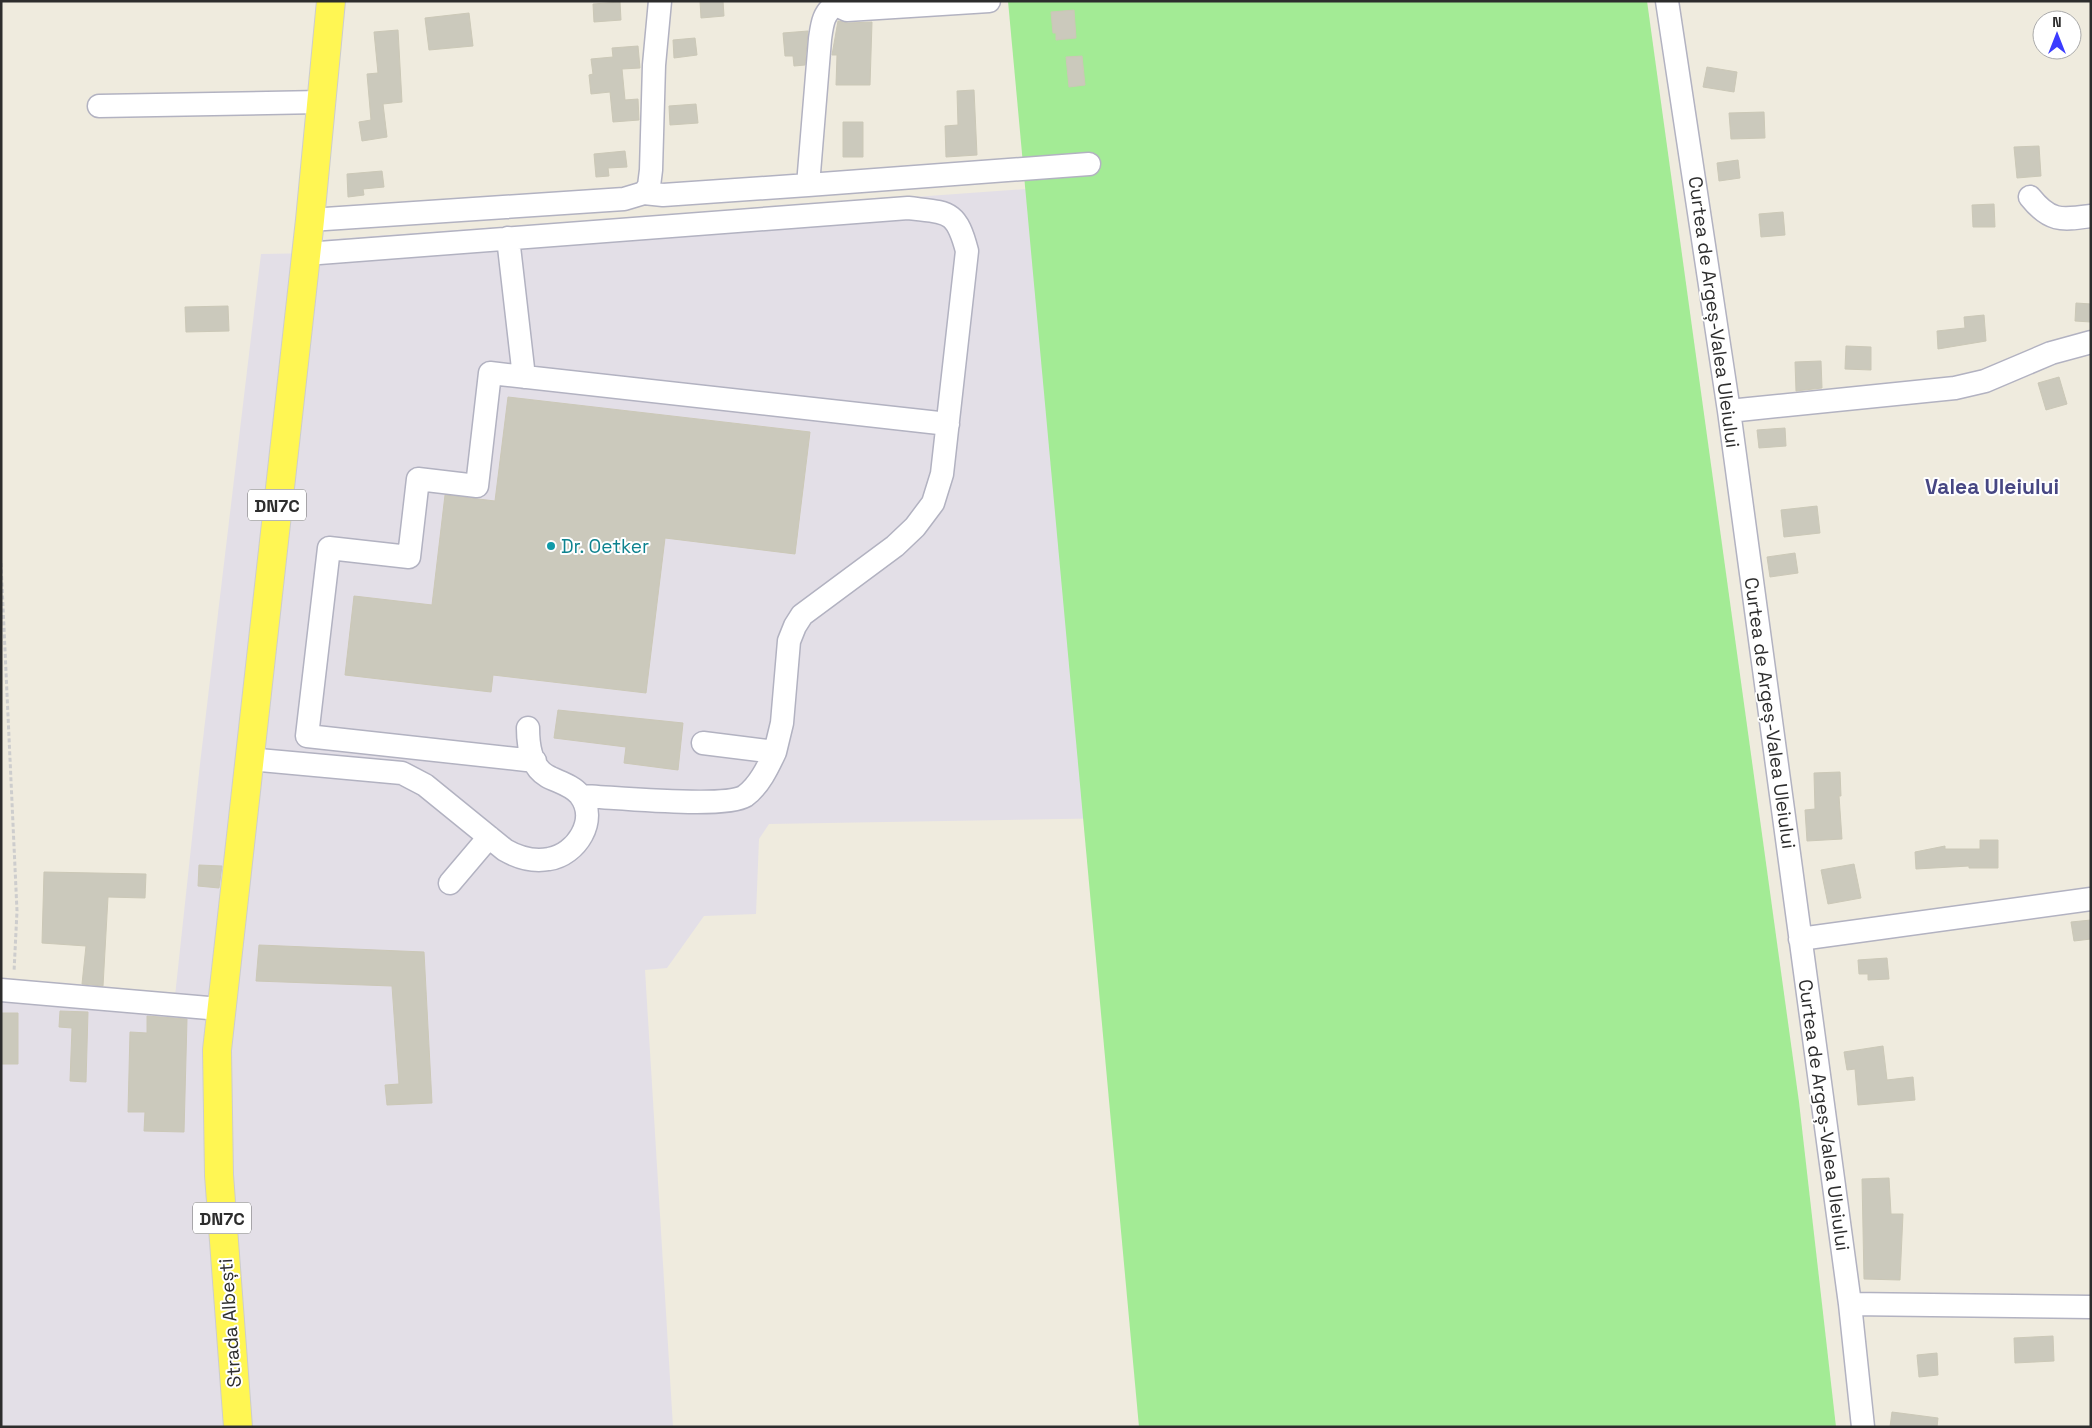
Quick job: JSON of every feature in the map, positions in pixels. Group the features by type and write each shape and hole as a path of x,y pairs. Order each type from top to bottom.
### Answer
{"main road":[{"name":"DN7C","path":"220,1009 310,220 332,1"},
{"name":"Strada Albești","path":"220,1009 217,1050 217,1132 238,1427"}],"street":[{"path":"644,193 649,186 651,170 654,65 660,1"},
{"path":"808,185 820,39 823,18 830,8 836,3 847,10 989,1"},
{"name":"Curtea de Argeș-Valea Uleiului","path":"1667,1 1729,411 1850,1304 1863,1427"},
{"path":"99,106 321,102"},
{"path":"310,220 624,198 644,193 663,195 1089,164"},
{"path":"2030,197 2042,212 2058,219 2091,216"},
{"path":"306,254 908,208 935,211 954,217 962,230 967,251 942,474 933,503 915,527 895,546 802,615 795,626 789,641 782,723 775,752 766,772 744,796 726,801 695,802 581,796"},
{"path":"508,238 524,377"},
{"path":"1729,411 1955,388 1985,381 2051,353 2091,342"},
{"path":"535,761 307,736 328,548 409,557 418,479 477,486 490,374 948,424"},
{"path":"249,759 402,773 425,785 489,837 517,857 538,861 552,859 570,852 580,840 585,825 586,808 581,796 573,788 545,774 535,761 528,745 528,728"},
{"path":"703,744 775,752"},
{"path":"450,883 489,837"},
{"path":"1800,939 2091,899"},
{"path":"7,991 220,1009"},
{"path":"1850,1304 2091,1307"}],"path":[{"path":"1,563 17,911 7,991"}],"shaded area":[{"path":"1095,184 1183,817 769,824 759,839 756,914 704,916 667,968 645,970 673,1427 1,1427 1,995 175,996 200,764 261,254 319,253 321,240"}],"green space":[{"path":"1008,1 1647,1 1799,1102 1836,1427 1139,1427"}],"building":[{"path":"700,1 723,1 724,16 701,18"},
{"path":"620,2 621,20 594,22 593,4"},
{"path":"1074,10 1076,38 1056,40 1056,33 1053,33 1051,12"},
{"path":"469,13 473,46 429,50 425,18"},
{"path":"838,21 848,23 872,22 870,85 836,85 837,55 832,55"},
{"path":"398,30 402,102 383,104 387,137 362,141 359,122 371,120 367,74 378,73 374,32"},
{"path":"808,31 805,65 794,66 793,56 785,56 783,33"},
{"path":"695,38 697,55 674,58 673,40"},
{"path":"638,46 640,68 622,69 625,100 638,99 639,120 613,122 610,92 591,94 589,75 593,74 591,59 613,57 612,48"},
{"path":"1082,56 1085,85 1069,87 1066,57"},
{"path":"1707,67 1737,72 1734,92 1703,87"},
{"path":"974,90 977,155 946,157 945,126 958,125 957,91"},
{"path":"696,104 698,123 670,125 669,106"},
{"path":"1764,112 1765,138 1731,139 1729,113"},
{"path":"843,122 863,122 863,157 843,157"},
{"path":"2039,146 2041,176 2017,178 2014,147"},
{"path":"625,151 627,167 608,168 609,176 596,177 594,154"},
{"path":"1738,160 1740,178 1719,181 1717,163"},
{"path":"382,171 384,187 363,189 364,195 348,197 347,174"},
{"path":"1994,204 1995,227 1973,227 1972,205"},
{"path":"1783,212 1785,235 1761,237 1759,214"},
{"path":"2076,303 2091,304 2091,322 2075,321"},
{"path":"228,306 229,331 186,332 185,307"},
{"path":"1984,315 1986,341 1938,349 1937,331 1965,328 1964,317"},
{"path":"1846,346 1871,347 1871,370 1845,369"},
{"path":"1821,361 1822,388 1796,391 1795,362"},
{"path":"2059,377 2067,404 2046,410 2038,383"},
{"name":"Dr. Oetker","path":"508,397 810,432 795,554 665,538 646,693 493,675 491,692 345,675 354,596 432,605 445,495 495,501"},
{"path":"1785,428 1786,446 1759,448 1757,430"},
{"path":"1817,506 1820,533 1784,537 1781,510"},
{"path":"1795,553 1798,573 1770,577 1767,557"},
{"path":"558,710 683,723 678,770 624,763 626,747 554,738"},
{"path":"1840,772 1841,796 1839,796 1842,839 1807,841 1805,810 1815,809 1814,773"},
{"path":"1980,840 1998,840 1998,868 1969,868 1969,866 1916,869 1915,852 1945,846 1945,849 1980,849"},
{"path":"1854,864 1861,898 1828,904 1821,870"},
{"path":"199,865 222,866 219,888 198,886"},
{"path":"44,872 146,874 145,898 108,897 103,986 82,984 86,946 42,943"},
{"path":"2091,920 2091,939 2074,941 2071,922"},
{"path":"259,945 424,952 432,1103 387,1105 385,1085 399,1084 392,986 256,981"},
{"path":"1887,958 1889,979 1868,980 1868,974 1859,974 1858,960"},
{"path":"60,1011 88,1012 86,1082 70,1081 72,1028 59,1027"},
{"path":"1,1013 18,1013 18,1064 1,1064"},
{"path":"147,1016 187,1019 184,1132 144,1131 145,1112 128,1112 130,1032 147,1033"},
{"path":"1883,1046 1887,1080 1913,1077 1915,1100 1858,1105 1855,1069 1847,1070 1844,1052"},
{"path":"1889,1178 1891,1214 1903,1214 1900,1280 1864,1279 1862,1179"},
{"path":"2053,1336 2054,1361 2015,1363 2014,1338"},
{"path":"1937,1353 1938,1375 1919,1377 1917,1355"},
{"path":"1892,1412 1938,1418 1937,1427 1890,1427"}],"place":[{"name":"Dr. Oetker","path":"551,546"}],"district":[{"name":"Valea Uleiului","path":"1992,486"}]}
